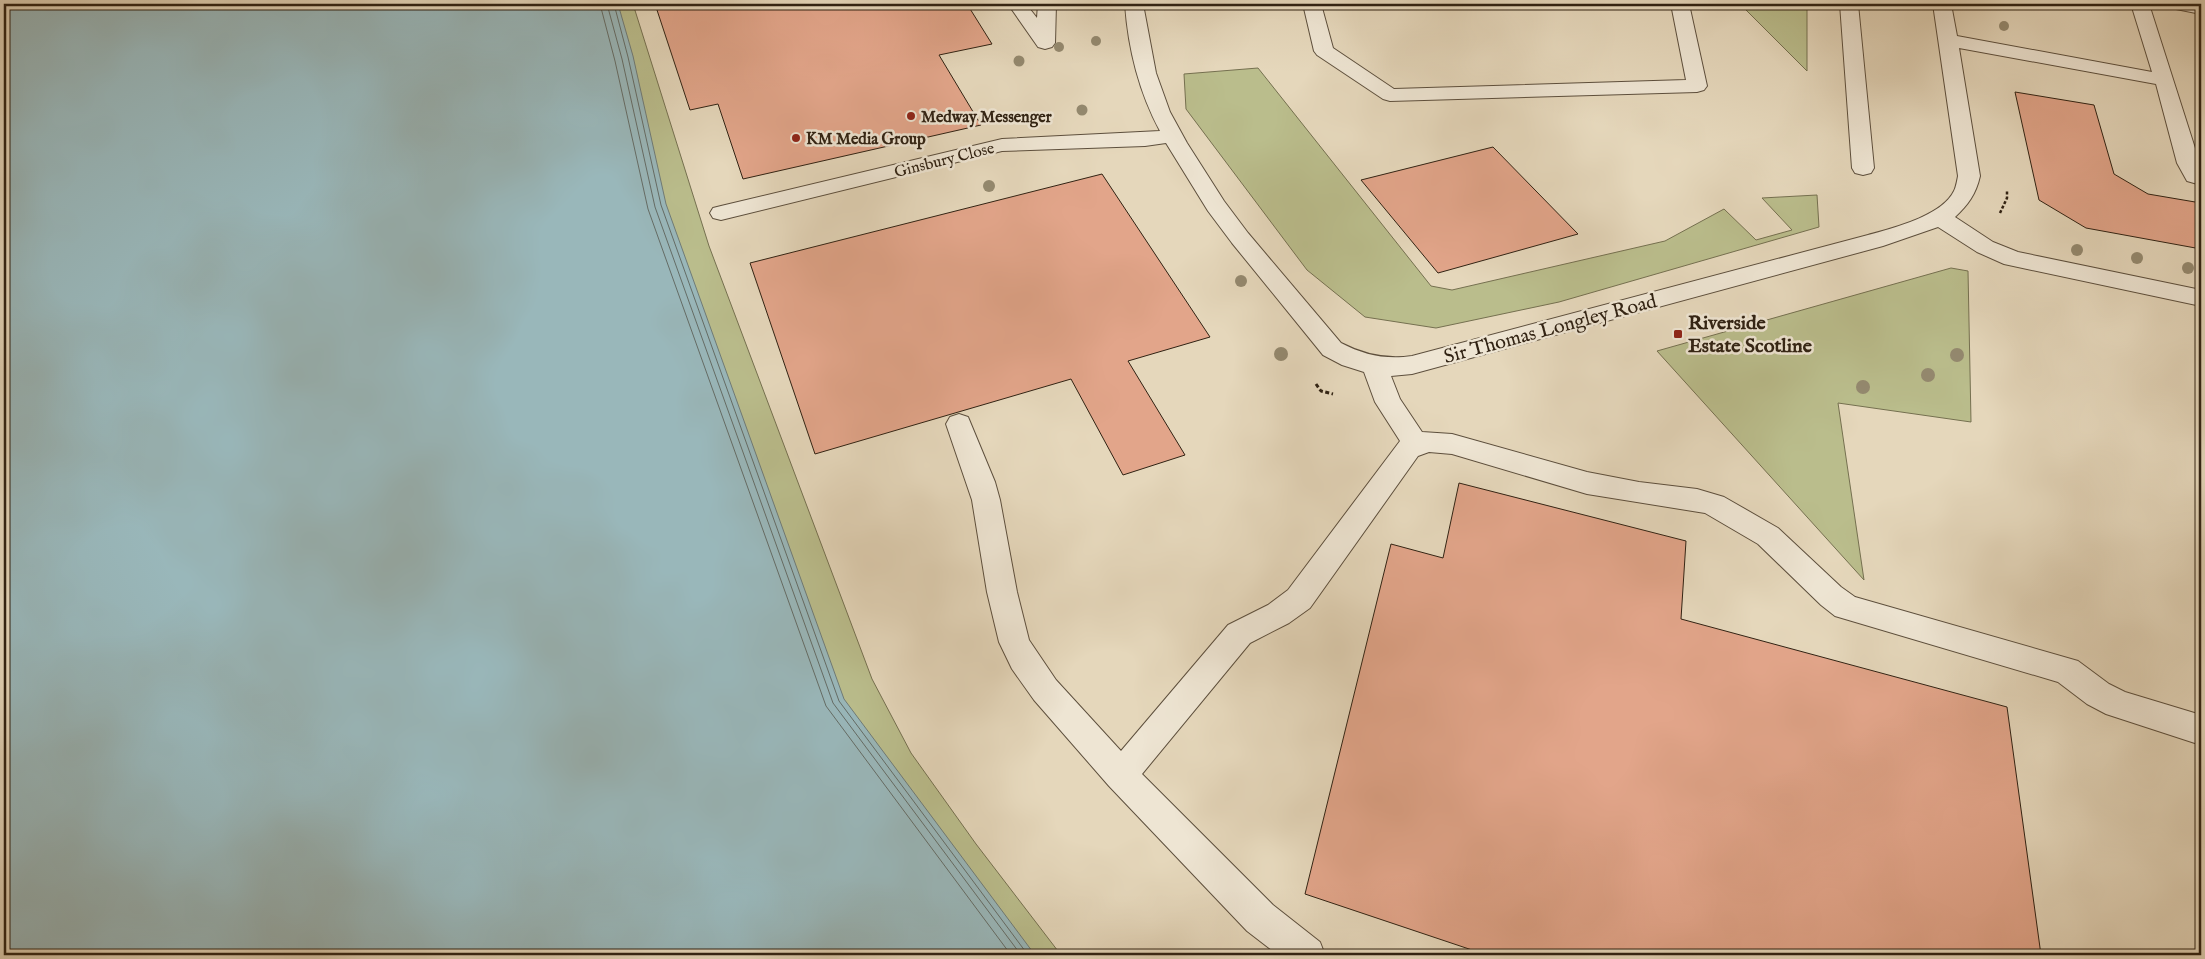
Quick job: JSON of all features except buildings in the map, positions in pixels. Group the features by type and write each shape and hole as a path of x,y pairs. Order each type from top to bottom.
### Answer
{"street":[{"path":"1017,4 1045,43 1047,4"},
{"name":"Sir Thomas Longley Road","path":"1134,4 1142,60 1160,112 1172,136 1216,206 1326,343 1344,356 1374,366 1394,368 1412,366 1875,242 1938,217 1960,201 1969,182 1969,166 1942,4"},
{"path":"1312,4 1324,51 1390,95 1697,86 1680,4"},
{"path":"1849,4 1863,168"},
{"path":"2140,4 2165,80 2188,163 2195,176 2201,178"},
{"path":"2178,4 2201,8"},
{"path":"1949,40 2165,80"},
{"name":"Ginsbury Close","path":"721,213 1002,145 1145,140 1172,136"},
{"path":"1938,217 1992,251 2020,261 2201,298"},
{"path":"1374,366 1388,402 1416,444"},
{"path":"959,424 983,491 1002,592 1014,642 1023,659 1045,690 1121,775 1260,918 1307,955"},
{"path":"1121,775 1239,634 1254,625 1287,611 1299,599 1408,449 1416,444 1430,442 1452,444 1587,483 1639,494 1709,503 1762,532 1831,596 1846,607 2067,672 2098,694 2117,704 2201,730"}],"path":[{"path":"1972,239 1992,225 2007,198 2007,191"},
{"path":"1315,383 1321,391 1368,403 1388,402"}],"green space":[{"path":"496,4 633,4 709,246 872,679 911,753 976,844 1061,955 950,955"},
{"path":"1740,4 1807,4 1807,71"},
{"path":"1258,68 1431,286 1452,290 1665,241 1724,209 1756,240 1792,230 1762,198 1817,195 1819,227 1559,302 1436,328 1365,317 1307,270 1186,109 1184,74"},
{"path":"1951,268 1968,271 1971,422 1838,403 1864,580 1657,351"}],"water":[{"path":"4,4 618,4 633,56 666,204 844,699 1035,955 4,955"}],"place":[{"name":"Medway Messenger","path":"911,116"},
{"name":"KM Media Group","path":"796,138"},
{"name":"Riverside Estate Scotline","path":"1678,334"}]}
